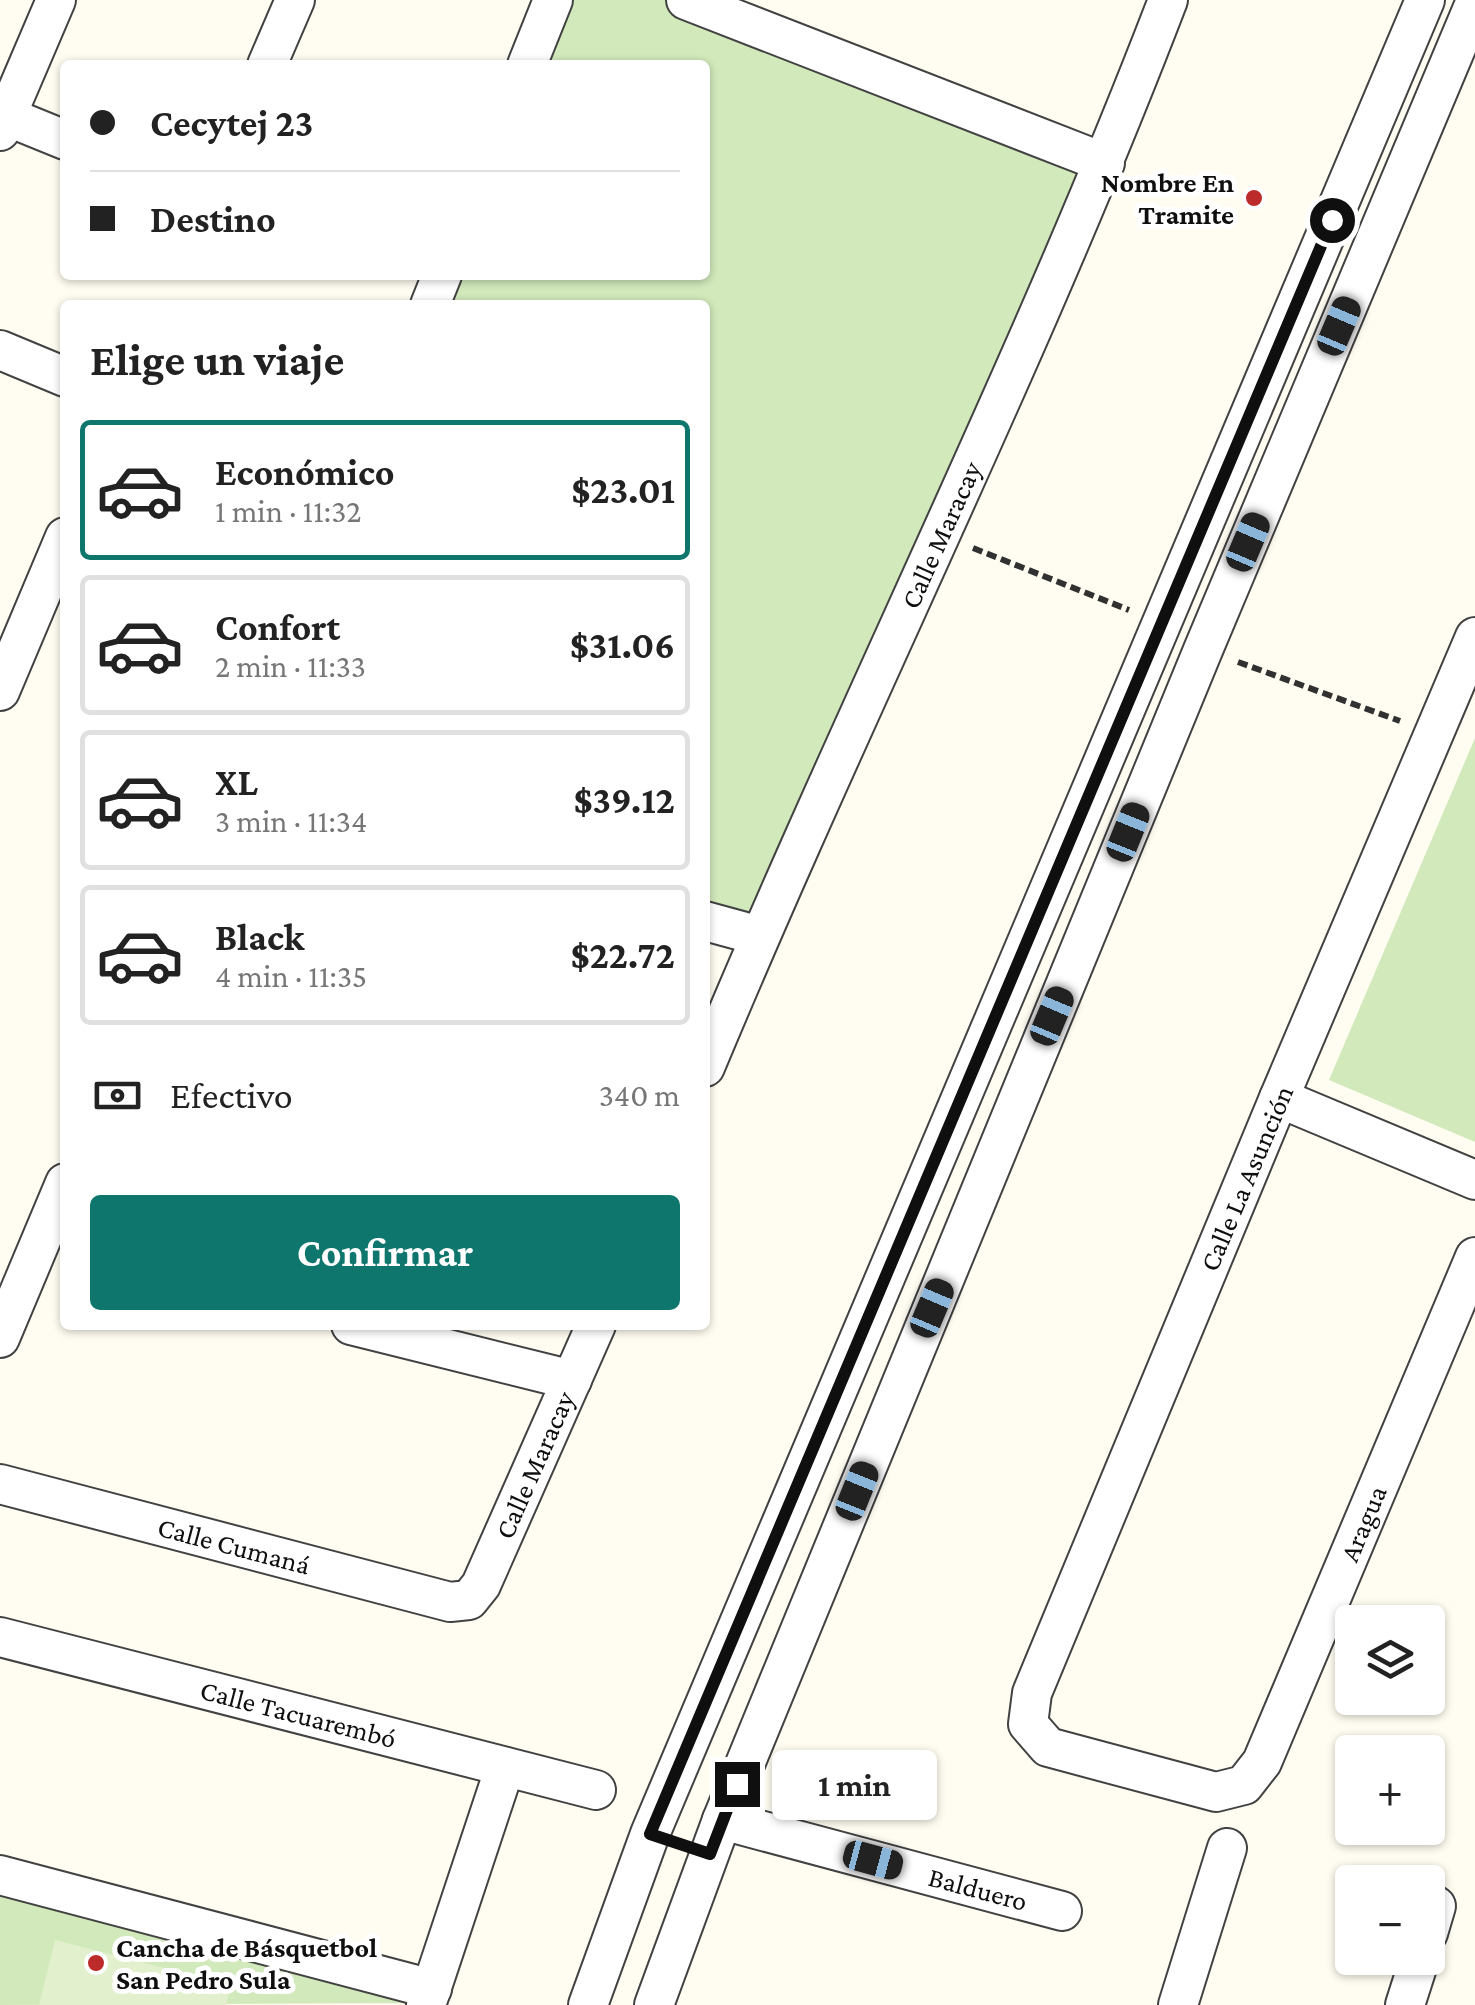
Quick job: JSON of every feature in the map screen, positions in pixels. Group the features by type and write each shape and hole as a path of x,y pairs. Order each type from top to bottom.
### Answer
{"street":[{"path":"56,0 3,124 60,139"},
{"path":"269,60 295,0"},
{"path":"529,60 553,0"},
{"path":"686,0 1106,163"},
{"name":"Calle Maracay","path":"710,1055 1106,163 1168,0"},
{"path":"588,2005 650,1834 1426,0"},
{"path":"654,2005 716,1837 1203,650 1475,2"},
{"path":"0,350 60,376"},
{"path":"0,691 60,550"},
{"path":"1162,624 1203,650"},
{"name":"Calle La Asunción","path":"1244,1785 1216,1792 1048,1747 1028,1724 1032,1692 1279,1098 1472,650"},
{"path":"710,921 760,936"},
{"path":"1279,1098 1475,1180"},
{"path":"0,1338 52,1250 60,1209"},
{"name":"Aragua","path":"1244,1785 1262,1762 1475,1257"},
{"path":"371,1330 572,1380"},
{"name":"Calle Maracay","path":"468,1600 482,1585 594,1330"},
{"name":"Calle Cumaná","path":"0,1484 450,1602 468,1600"},
{"name":"Calle Tacuarembó","path":"0,1636 596,1790"},
{"path":"0,1875 429,1997 505,1767"},
{"name":"Balduero","path":"650,1834 716,1837 1062,1911"},
{"path":"1178,2005 1227,1848"},
{"path":"1405,2005 1415,1975"}],"path":[{"path":"942,536 1162,624"},
{"path":"1203,650 1434,734"}],"green space":[{"path":"567,0 681,0 1098,163 760,934 710,920 710,300 441,300 450,280 710,280 710,60 542,60"},
{"path":"1475,738 1475,1142 1329,1080"},
{"path":"0,1891 413,2003 0,2005"},
{"name":"Cancha de Básquetbol San Pedro Sula","path":"55,1940 231,1985 226,2005 39,2005"}],"place":[{"name":"Nombre En Tramite","path":"1254,198"},
{"name":"Cancha de Básquetbol San Pedro Sula","path":"96,1963"}],"route":[{"path":"737,1784 710,1854 650,1834 1332,220"}]}
